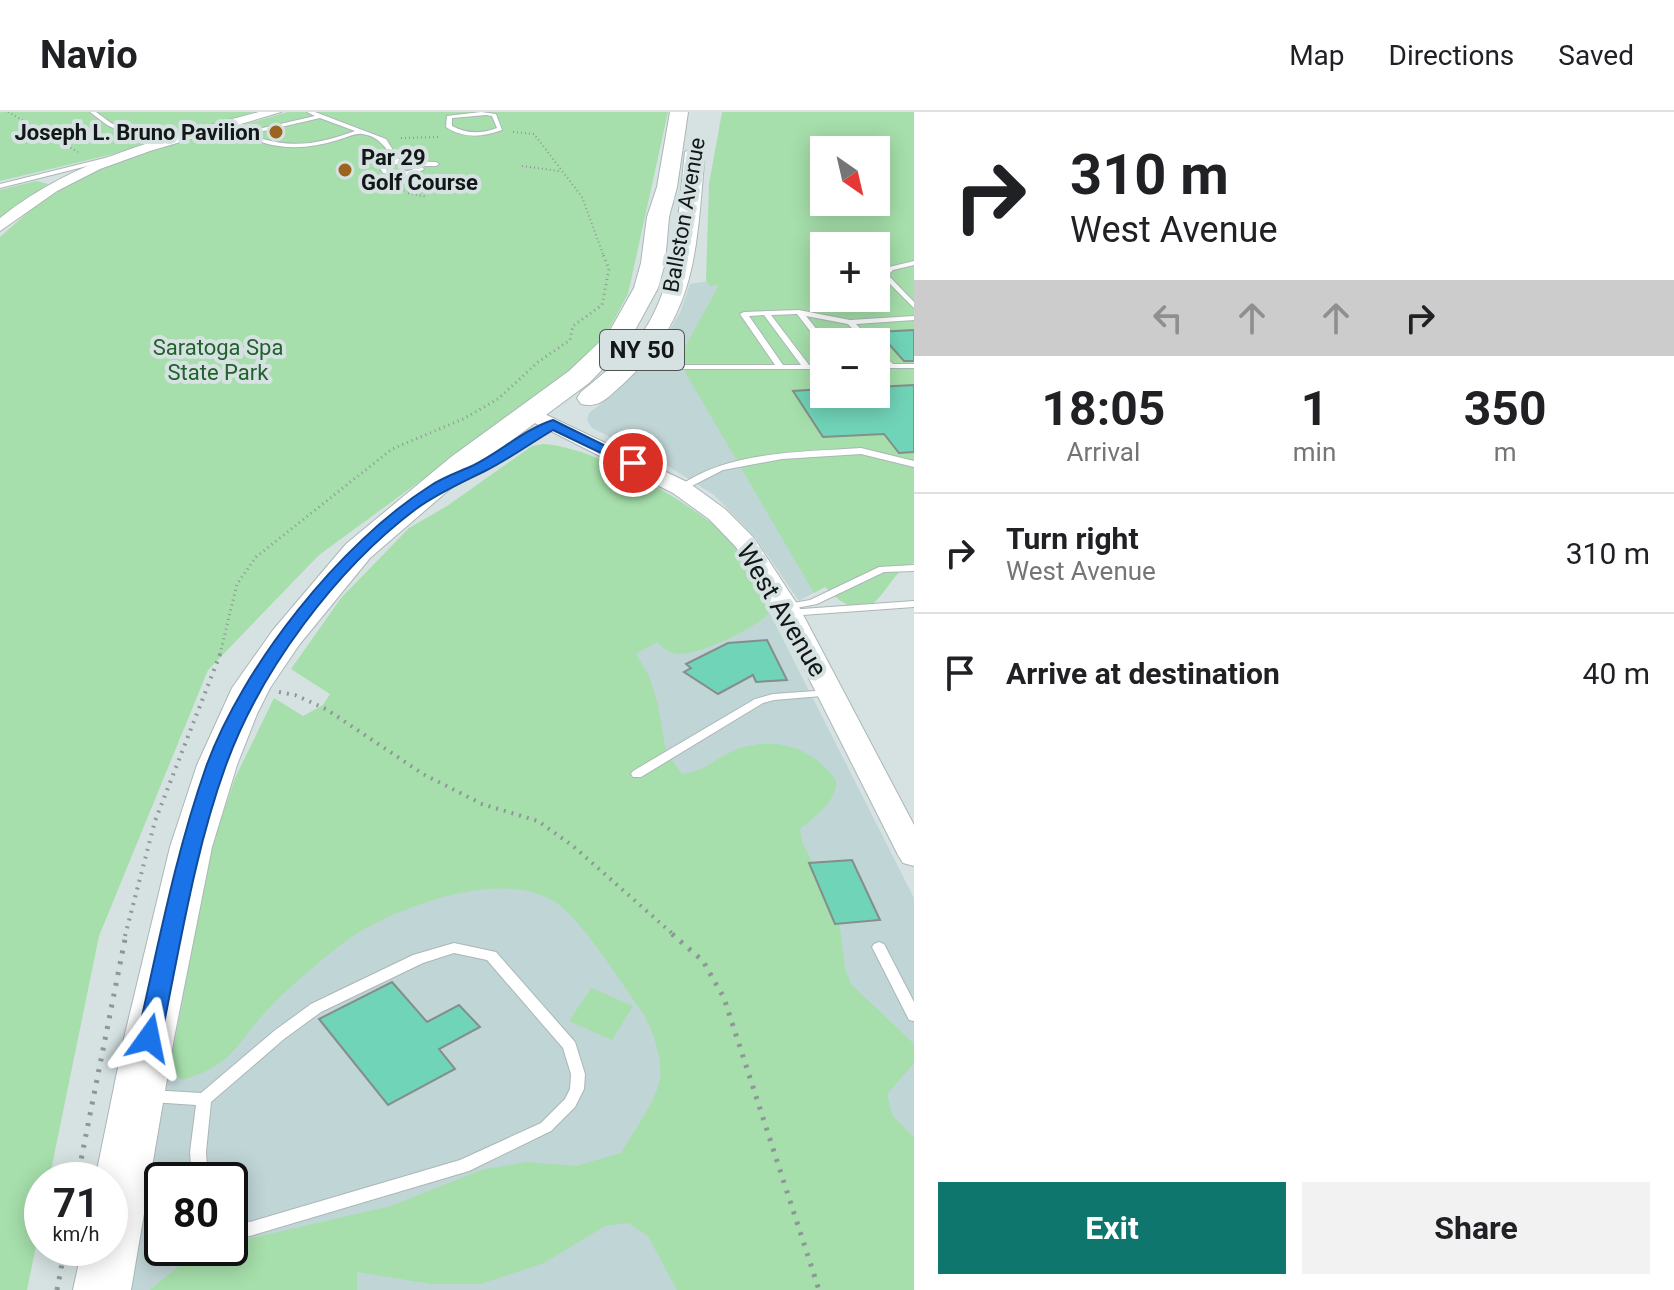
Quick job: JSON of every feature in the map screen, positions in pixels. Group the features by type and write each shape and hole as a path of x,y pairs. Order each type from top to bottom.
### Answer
{"highway":[{"name":"Ballston Avenue","path":"542,419 619,338 646,288 679,112"},
{"name":"Ballston Avenue","path":"126,1162 191,847 217,765 251,688 286,638 349,561 408,508 437,487 462,463 542,419 584,405 634,360 656,331 672,296 688,217 700,112"},
{"name":"Ballston Avenue","path":"102,1290 106,1266"}],"street":[{"path":"0,226 44,192 72,176 156,146 274,112"},
{"name":"West Avenue","path":"542,419 681,488 717,514 745,543 787,610 914,855"}],"lane":[{"path":"93,112 109,124 156,146"},
{"path":"310,112 384,140 398,162"},
{"path":"486,113 494,115 500,129 473,134 458,133 449,127 449,117 486,113"},
{"path":"320,116 252,132 254,138 292,148 313,147 361,131"},
{"path":"0,186 156,146"},
{"path":"414,164 421,169 409,174 393,174 380,169 387,163 398,162 436,164"},
{"path":"914,263 891,268 884,275 914,306"},
{"path":"781,368 744,314 798,312 850,322 914,318"},
{"path":"798,312 811,328"},
{"path":"766,313 807,367"},
{"path":"850,322 856,328"},
{"path":"634,360 671,367 807,367"},
{"path":"891,366 914,366"},
{"path":"681,488 720,468 782,456 861,451 914,464"},
{"path":"787,610 813,602 882,569 914,568"},
{"path":"787,610 914,604"},
{"path":"637,774 759,701 773,697 831,693"},
{"path":"879,947 914,1016"},
{"path":"199,1162 204,1099 316,1008 418,959 454,948 491,956 570,1046 578,1074 577,1089 570,1103 546,1127 464,1166 248,1229"},
{"path":"138,1095 204,1099"}],"path":[{"path":"8,112 80,153"},
{"path":"522,166 559,171"},
{"path":"406,192 427,197"},
{"path":"207,683 217,684"},
{"path":"275,691 295,695 326,709 423,774 482,804 538,821 573,846 703,961 724,998 819,1290"},
{"path":"57,1290 62,1266"}],"shaded area":[{"path":"810,265 810,312 878,312 881,328 810,328 810,408 890,408 890,386 914,537 799,601 755,537 714,495 668,466 592,428 587,420 589,413 616,392 656,351 680,313 690,284"},
{"path":"756,586 914,898 914,1290 119,1290 123,1266 128,1266 128,1242 173,999 566,693"}],"green space":[{"path":"0,112 255,112 109,155 0,181"},
{"name":"Saratoga Spa State Park","path":"288,112 668,112 628,294 608,331 569,372 319,555 208,670 99,936 53,1162 24,1162 24,1266 32,1266 27,1290 0,1290 0,237 43,201 69,185 98,170 161,148"},
{"path":"722,112 914,112 914,563 903,569 878,599 868,606 857,608 843,602 825,587 814,593 678,360 719,285 711,286 706,281 709,184"},
{"path":"36,181 48,184 0,219 0,190"},
{"path":"544,444 591,456 619,467 674,497 737,545 776,600 770,611 754,625 709,647 676,654 657,642 636,654 649,676 658,705 666,752 682,774 698,770 738,749 779,744 816,759 836,780 829,801 800,829 802,842 838,912 845,969 851,984 914,1044 914,1063 887,1094 892,1115 914,1138 914,1290 677,1290 648,1236 628,1223 605,1226 544,1263 480,1284 431,1284 357,1272 357,1290 150,1290 180,1266 248,1266 248,1239 391,1206 481,1170 527,1162 576,1166 621,1153 652,1102 659,1084 660,1066 653,1034 645,1016 599,950 563,908 531,892 507,889 455,894 381,920 351,937 291,987 234,1050 214,1067 181,1080 170,1066 183,1000 173,999 198,886 235,778 274,698 303,716 323,705 330,694 291,669 341,598 409,528 447,506 532,446"},
{"path":"591,988 633,1006 612,1040 569,1021"}],"building":[{"path":"914,330 914,361 904,361 890,345 890,331"},
{"path":"914,385 914,452 899,453 884,434 823,437 793,391 810,390 810,408 890,408 890,386"},
{"path":"767,640 787,680 756,682 753,675 718,694 684,672 691,668 686,664 728,643"},
{"path":"852,860 880,920 835,924 809,863"},
{"path":"392,982 427,1022 459,1005 480,1027 439,1049 455,1069 388,1105 319,1019"}],"place":[{"name":"Joseph L. Bruno Pavilion","path":"276,132"},
{"name":"Par 29 Golf Course","path":"345,170"}],"route":[{"path":"149,1038 191,847 217,765 251,688 314,602 358,551 408,508 437,487 481,467 553,424 633,463"}]}
